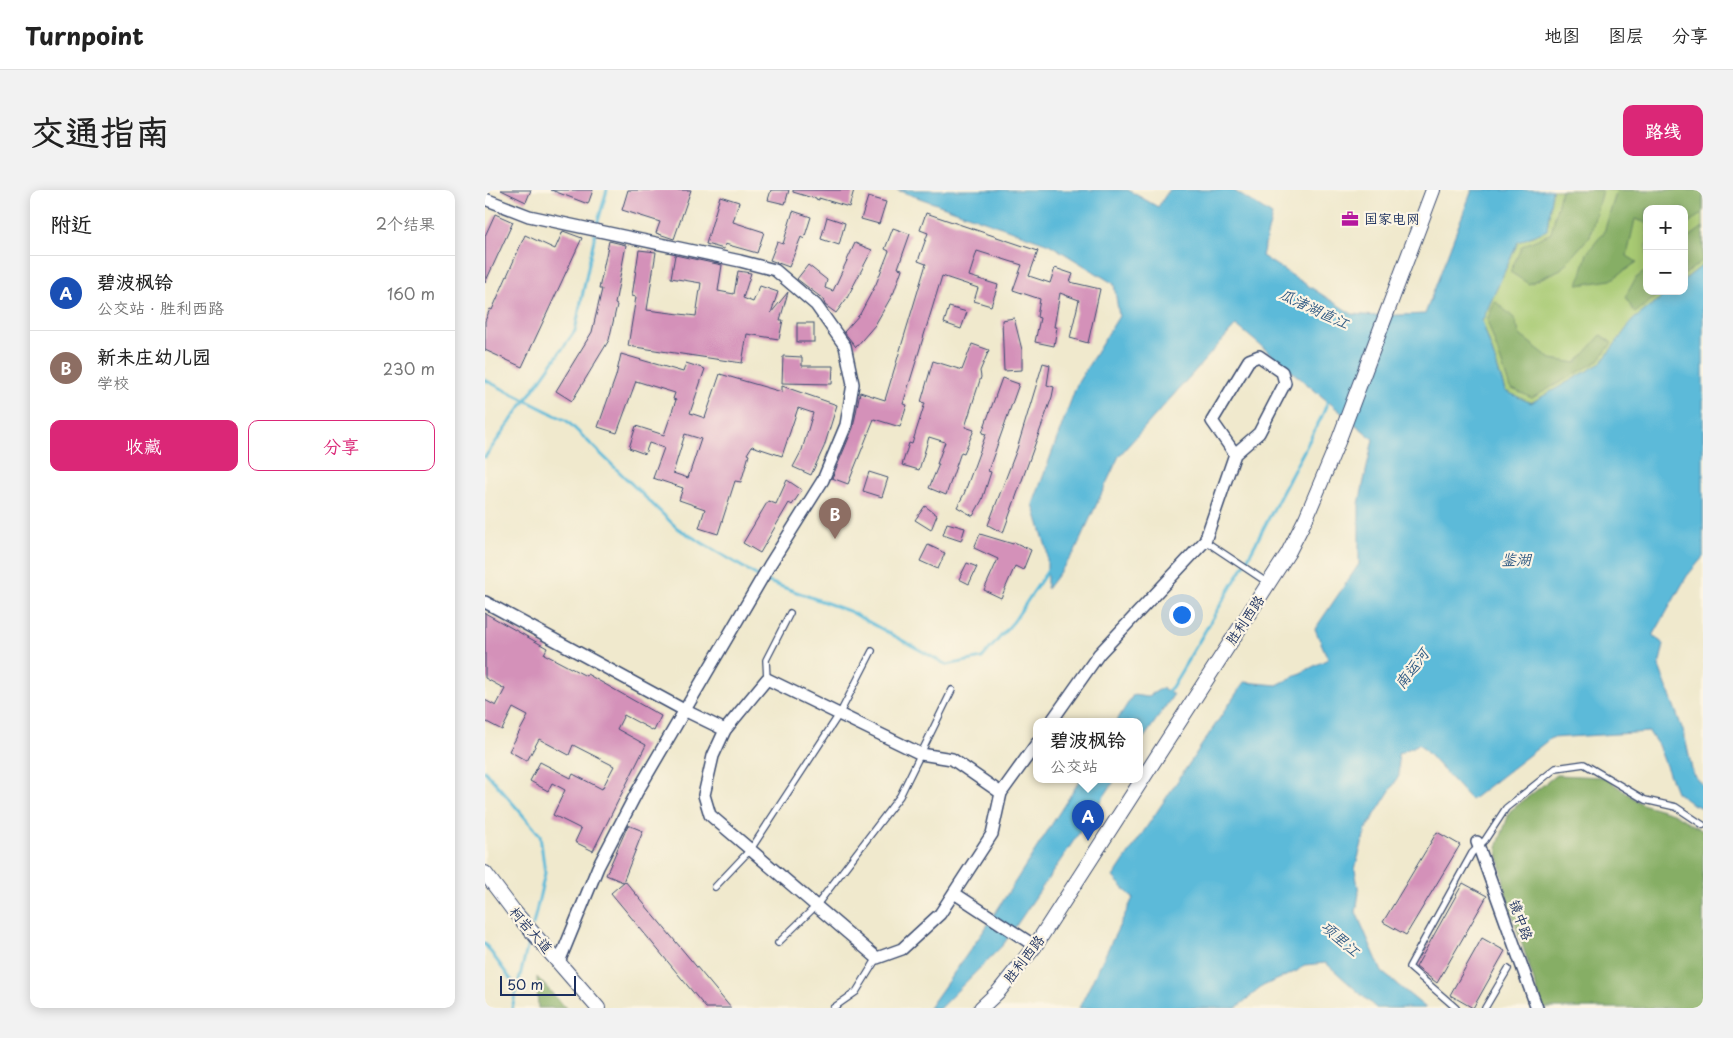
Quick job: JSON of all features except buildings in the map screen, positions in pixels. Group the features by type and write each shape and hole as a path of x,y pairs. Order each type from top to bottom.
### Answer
{"street":[{"name":"胜利西路","path":"1143,777 1206,677 1269,584 1306,518 1338,442 1415,242 1433,190"},
{"path":"485,199 529,216 775,270 816,305 845,346 853,384 846,424 823,480 683,710 637,792 555,957"},
{"path":"1054,718 1099,654 1205,541 1235,454 1259,433 1285,383 1282,372 1259,356 1249,360 1212,421 1235,454"},
{"path":"485,602 683,710 725,730"},
{"path":"1001,793 952,759 921,754 767,679 725,730 713,756 704,795 710,815 877,958 902,949 940,914 992,834 1001,793 1033,749"},
{"name":"胜利西路","path":"981,1008 999,991 1035,946 1139,783"},
{"name":"镜中路","path":"1478,844 1537,1008"},
{"name":"柯岩大道","path":"485,874 513,910 598,1008"},
{"path":"954,893 1035,946"}],"lane":[{"path":"1205,541 1269,584"},
{"path":"767,679 766,660 790,613"},
{"path":"715,887 751,850 840,713 872,651"},
{"path":"778,943 816,906 900,796 952,690"},
{"path":"1455,1008 1409,966 1472,852 1506,808 1556,768 1584,764 1645,800 1676,808 1703,826"},
{"path":"833,1008 856,992 877,958"},
{"path":"1485,1008 1508,969"}],"green space":[{"path":"1552,190 1703,190 1703,265 1688,277 1688,205 1643,205 1643,295 1665,295 1633,320 1601,364 1531,403 1505,391 1482,321 1518,242 1547,230"},
{"path":"1561,190 1602,190 1590,236 1561,269 1529,284 1510,272 1522,246 1551,233"},
{"path":"1617,190 1703,190 1703,212 1688,225 1688,205 1643,205 1643,222 1635,219 1627,256 1637,262 1611,280 1578,285 1587,253 1604,232"},
{"path":"1703,227 1703,260 1688,272 1688,250 1688,238"},
{"path":"1643,273 1643,295 1658,295 1635,313 1625,297 1636,278"},
{"path":"1495,301 1514,318 1520,335 1551,359 1576,363 1601,335 1612,343 1598,361 1532,398 1510,388 1487,320"},
{"path":"1556,775 1604,777 1642,804 1673,813 1703,831 1703,1008 1543,1008 1507,899 1497,847 1510,811"},
{"path":"537,977 566,1008 538,1008"}],"water":[{"name":"鉴湖","path":"897,190 1128,190 1158,207 1169,190 1233,190 1272,215 1262,256 1352,314 1376,316 1425,314 1472,190 1552,190 1547,230 1518,242 1482,321 1505,391 1531,403 1601,363 1633,320 1665,295 1688,295 1688,277 1703,265 1703,557 1687,576 1653,636 1664,644 1659,666 1684,733 1693,774 1703,785 1703,808 1692,804 1676,792 1658,745 1649,732 1551,738 1471,800 1419,744 1398,754 1399,776 1366,829 1355,869 1359,893 1356,912 1382,972 1426,1008 1376,1008 1326,963 1304,965 1297,971 1263,986 1236,1008 1079,1008 1133,898 1113,877 1244,682 1277,685 1328,659 1315,629 1359,564 1359,504 1373,439 1236,325 1119,456 1074,553 1047,589 1047,550 1033,504 1077,384 1119,316 1114,284 1049,244"},
{"path":"1162,688 1174,694 1143,739 1143,718 1119,718 1133,695 1147,697"},
{"path":"1078,783 1113,783 1003,945 940,1008 929,1008 985,929"}],"waterway":[{"path":"596,228 607,190"},
{"path":"485,457 575,331 595,234"},
{"path":"485,380 567,421 677,528 766,581 849,611 947,665 982,658 1014,621 1048,570"},
{"path":"1165,694 1172,687 1247,560 1322,416 1329,398"},
{"path":"485,771 540,835 545,873 533,925"},
{"path":"512,1008 530,936"},
{"path":"485,944 517,988"}],"place":[{"name":"国家电网","path":"1350,219"},
{"name":"新未庄幼儿园","path":"835,539"},
{"name":"碧波枫铃","path":"1088,841"}],"water label":[{"name":"瓜渚湖直江","path":"1314,309"},
{"name":"南运河","path":"1412,669"},
{"name":"项里江","path":"1340,939"}]}
